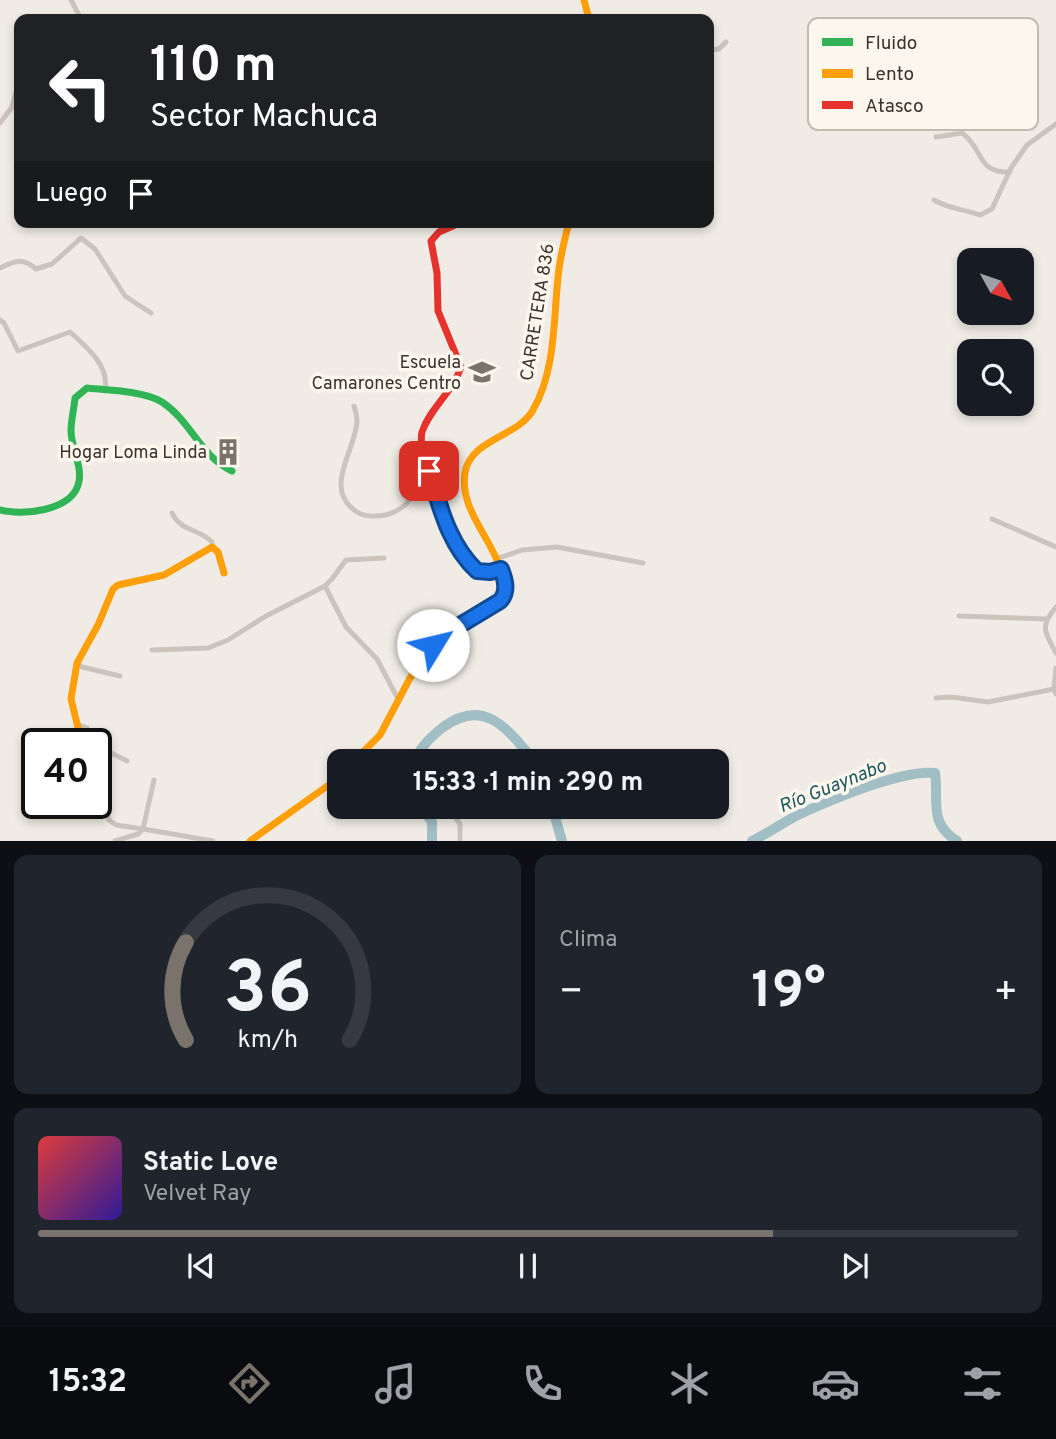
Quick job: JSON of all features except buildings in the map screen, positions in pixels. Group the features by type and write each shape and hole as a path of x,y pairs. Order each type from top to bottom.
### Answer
{"street":[{"path":"714,50 719,49 726,42"},
{"path":"0,123 12,107 14,99"},
{"path":"934,201 948,209 965,209 980,215 992,209 1027,145 1056,124"},
{"path":"936,137 962,133 976,146 986,166 998,172 1010,172"},
{"path":"368,749 380,735 398,699 433,645 447,633 503,598 505,586 501,569 477,571 462,557 444,519 420,440 434,407 456,383 461,368 438,311 437,273 431,242 439,232 448,228"},
{"name":"CARRETERA 836","path":"501,569 468,501 464,484 466,472 476,452 519,428 535,408 546,374 567,228"},
{"path":"0,268 16,260 29,263 36,269 44,268 81,238 95,249 125,296 151,313"},
{"path":"0,320 18,351 70,332 96,357 106,375 105,391"},
{"path":"0,510 34,513 71,498 78,489 80,477 71,432 75,398 87,388 147,396 164,403 205,450 226,469 232,471"},
{"path":"354,406 358,419 340,479 340,491 353,509 371,516 389,515 404,508 412,499 416,479 429,471"},
{"path":"172,513 176,522 184,528 209,538 212,547 218,552 224,573"},
{"path":"992,519 1056,547"},
{"path":"79,728 71,699 77,663 98,625 113,589 118,585 164,575 212,547"},
{"path":"496,559 522,550 558,547 643,563"},
{"path":"152,650 208,648 228,640 325,586 346,560 384,558"},
{"path":"325,586 346,627 377,659 398,699"},
{"path":"1056,607 1046,619 1045,636 1056,653"},
{"path":"959,616 1001,615 1046,619"},
{"path":"77,663 82,667 120,676"},
{"path":"936,698 951,697 988,702 1055,692 1056,668"},
{"path":"79,725 87,728 101,748 127,761"},
{"path":"114,841 138,834 144,829 154,780"},
{"path":"250,841 327,786"},
{"path":"109,819 116,825 213,841"},
{"path":"456,819 460,824 460,841"}],"waterway":[{"name":"Río Guaynabo","path":"422,749 442,728 470,715 494,720 524,749"},
{"name":"Río Guaynabo","path":"752,841 800,814 847,794 921,773 935,773 938,819 948,834 957,841"},
{"name":"Río Guaynabo","path":"430,819 432,841"},
{"name":"Río Guaynabo","path":"556,819 562,841"}],"traffic: fast":[{"path":"0,510 44,510 66,501 73,494 78,485 79,472 71,431 72,419 75,398 87,388 136,393 162,402 181,419 212,457 232,471"}],"traffic: slow":[{"path":"584,0 588,14"},
{"path":"366,749 380,735 410,678 433,645 447,633 503,598 499,565 469,505 465,490 465,473 469,462 485,445 526,419 541,394 553,341 559,269 568,228"},
{"path":"78,728 71,699 77,663 98,625 113,589 118,585 164,575 212,547 218,552 224,573"},
{"path":"250,841 327,786"}],"traffic: jam":[{"path":"448,228 439,232 431,241 437,273 438,311 461,367 422,432 423,454 444,518 464,557 477,571 501,569"}],"place":[{"name":"Escuela Camarones Centro","path":"482,372"},
{"name":"Hogar Loma Linda","path":"228,452"}],"route":[{"path":"429,471 444,519 462,557 477,571 501,569 505,586 505,593 500,601 447,633 433,645"}]}
